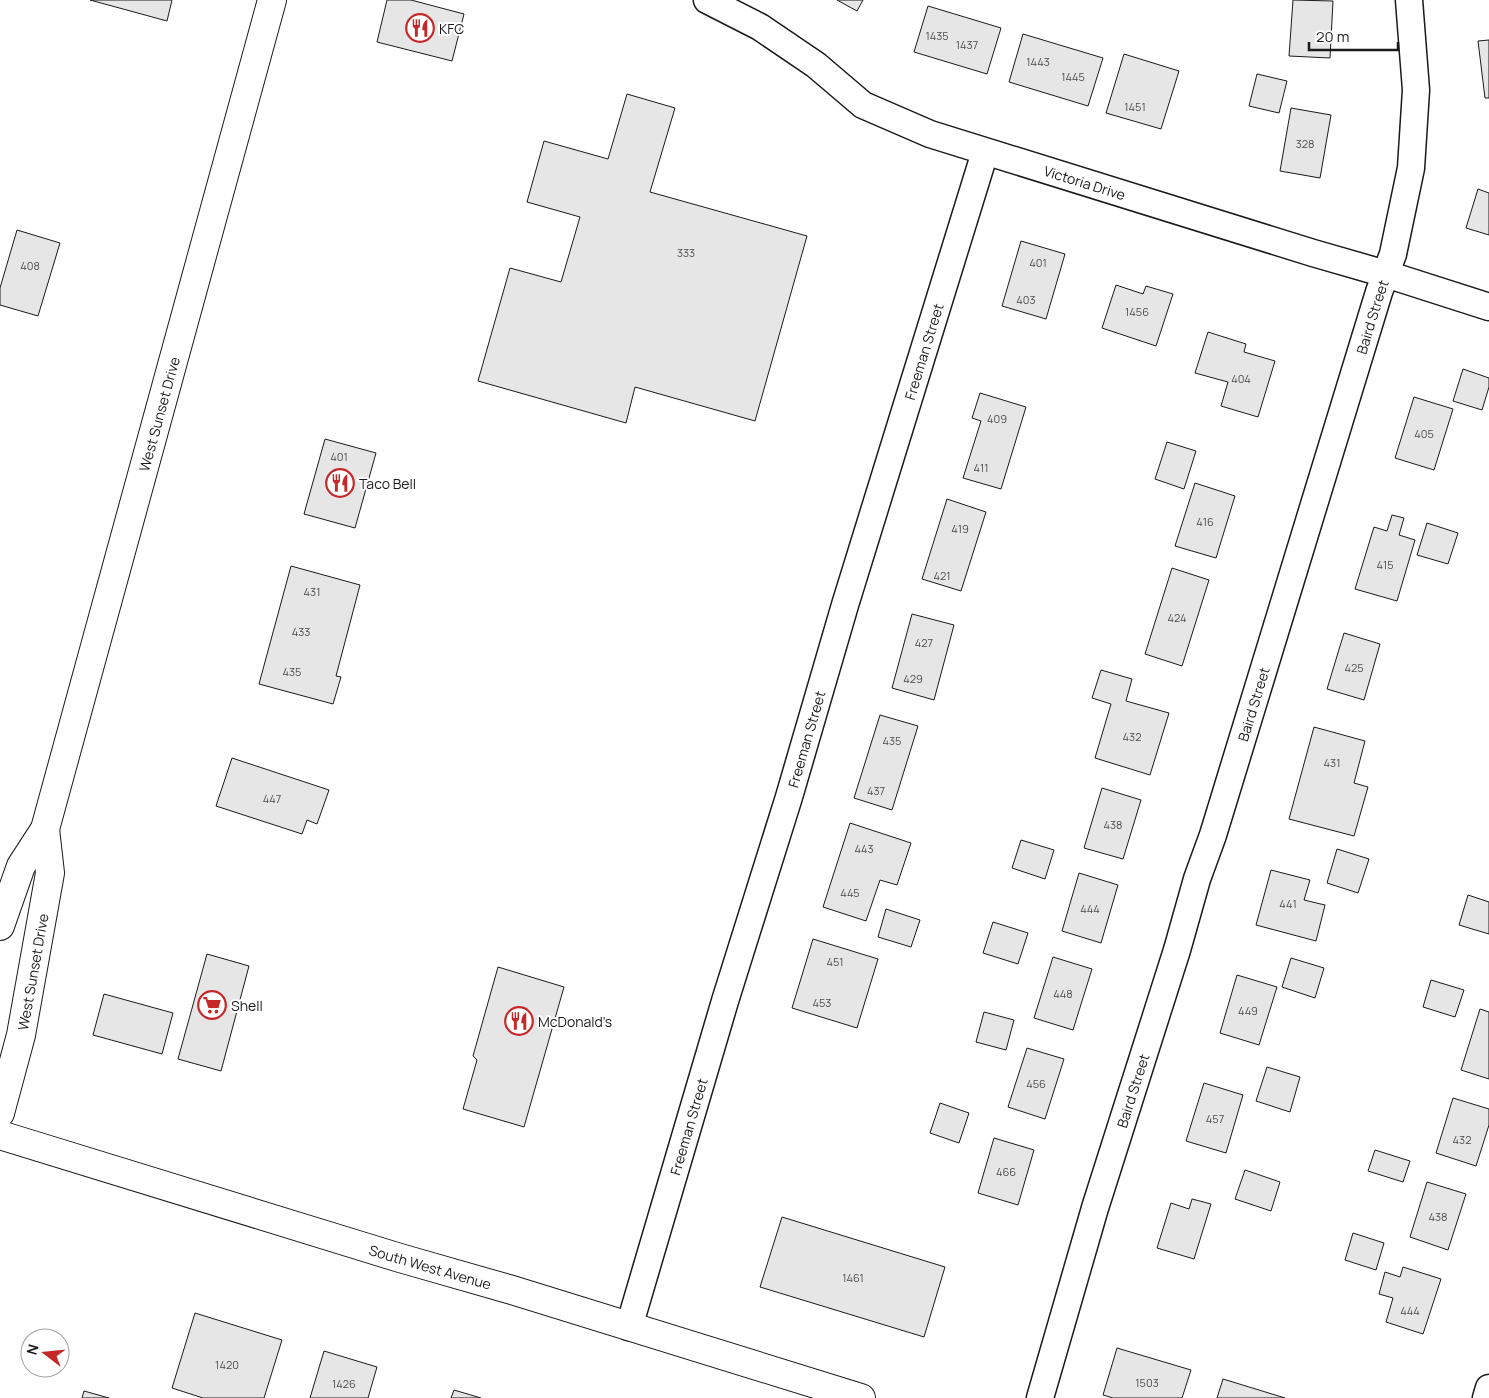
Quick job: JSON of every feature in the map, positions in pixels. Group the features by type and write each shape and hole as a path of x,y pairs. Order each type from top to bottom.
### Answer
{"main road":[{"name":"West Sunset Drive","path":"0,926 21,866 44,829 272,0"},
{"name":"West Sunset Drive","path":"0,1113 21,1036 50,873 44,829"},
{"name":"South West Avenue","path":"0,1135 390,1255 512,1290 860,1398"}],"street":[{"name":"Victoria Drive","path":"707,0 768,32 816,65 863,105 930,134 1489,307"},
{"name":"Baird Street","path":"1040,1398 1095,1208 1177,950 1197,879 1213,835 1376,301 1393,254 1411,168 1416,90 1408,0"},
{"name":"Freeman Street","path":"629,1327 725,1001 985,152"},
{"path":"1486,1398 1489,1388"}],"building":[{"path":"90,0 172,0 167,21"},
{"name":"KFC","path":"387,0 411,0 464,14 452,61 377,42"},
{"path":"837,0 863,0 857,11"},
{"path":"1293,0 1333,1 1330,58 1289,56"},
{"path":"928,6 1001,28 987,74 914,52"},
{"path":"1023,34 1103,58 1088,106 1009,82"},
{"path":"1489,40 1489,98 1485,98 1478,41"},
{"path":"1124,54 1179,71 1161,129 1106,113"},
{"path":"1257,74 1287,81 1279,113 1249,106"},
{"path":"627,94 675,108 650,192 807,236 755,421 635,387 626,423 478,381 510,268 561,282 580,217 527,202 544,141 608,159"},
{"path":"1291,108 1331,115 1320,178 1280,171"},
{"path":"1478,189 1489,193 1489,235 1466,228"},
{"path":"17,230 60,243 38,316 0,305 0,288"},
{"path":"1021,241 1065,254 1046,319 1002,306"},
{"path":"1116,285 1143,294 1146,286 1173,294 1156,346 1102,328"},
{"path":"1208,332 1246,344 1244,352 1275,361 1258,417 1221,406 1228,382 1195,373"},
{"path":"1463,369 1489,378 1489,387 1482,410 1453,401"},
{"path":"980,393 1026,407 1001,489 963,478 981,421 972,418"},
{"path":"1414,397 1453,409 1434,470 1395,458"},
{"name":"Taco Bell","path":"325,439 376,453 355,528 304,514"},
{"path":"1167,442 1196,451 1184,489 1155,479"},
{"path":"1195,483 1235,496 1216,558 1175,546"},
{"path":"947,499 986,512 961,591 922,579"},
{"path":"1392,515 1404,518 1399,535 1415,540 1397,601 1355,589 1374,527 1387,531"},
{"path":"1427,523 1458,533 1448,564 1417,555"},
{"path":"291,566 360,585 336,676 341,677 333,704 259,684"},
{"path":"1172,568 1209,580 1182,666 1145,654"},
{"path":"912,614 954,625 934,700 892,688"},
{"path":"1344,633 1380,644 1364,700 1327,689"},
{"path":"1101,670 1132,679 1126,701 1169,713 1150,775 1095,758 1111,704 1092,698"},
{"path":"880,715 918,726 892,810 854,798"},
{"path":"1314,727 1365,741 1354,783 1368,787 1354,836 1289,819"},
{"path":"232,758 329,790 317,824 307,820 302,834 216,806"},
{"path":"1102,788 1141,800 1123,859 1084,848"},
{"path":"850,823 911,843 897,885 880,880 866,921 823,907"},
{"path":"1021,840 1054,850 1045,879 1012,868"},
{"path":"1337,849 1369,859 1358,893 1327,883"},
{"path":"1271,870 1310,880 1304,900 1325,905 1316,941 1256,925"},
{"path":"1079,873 1118,885 1101,943 1062,931"},
{"path":"1468,895 1489,902 1489,934 1459,925"},
{"path":"886,909 920,920 911,947 878,937"},
{"path":"993,922 1028,933 1018,964 983,953"},
{"path":"813,939 878,959 857,1028 792,1008"},
{"path":"207,954 249,966 221,1071 178,1059"},
{"path":"1053,957 1092,969 1073,1030 1034,1018"},
{"path":"1291,958 1324,968 1315,998 1282,987"},
{"name":"McDonald's","path":"498,967 564,987 524,1127 463,1109 477,1060 473,1056"},
{"path":"1237,975 1277,987 1259,1045 1220,1033"},
{"path":"1431,980 1464,990 1455,1017 1423,1007"},
{"path":"104,994 173,1013 162,1054 93,1035"},
{"path":"1480,1009 1489,1012 1489,1079 1461,1070"},
{"path":"984,1012 1014,1020 1006,1050 976,1042"},
{"path":"1027,1048 1064,1059 1045,1119 1008,1107"},
{"path":"1267,1067 1300,1077 1290,1112 1256,1101"},
{"path":"1204,1083 1243,1095 1226,1153 1186,1141"},
{"path":"1453,1098 1489,1109 1489,1125 1476,1166 1436,1153"},
{"path":"940,1103 969,1113 959,1143 930,1133"},
{"path":"994,1138 1034,1150 1018,1205 978,1193"},
{"path":"1375,1150 1410,1161 1403,1182 1368,1171"},
{"path":"1245,1170 1280,1182 1271,1211 1235,1199"},
{"path":"1427,1182 1466,1194 1448,1250 1410,1237"},
{"path":"1192,1199 1211,1204 1194,1259 1157,1248 1171,1203 1189,1209"},
{"path":"782,1217 945,1267 924,1337 760,1287"},
{"path":"1353,1233 1384,1243 1376,1270 1345,1260"},
{"path":"1403,1267 1441,1279 1423,1334 1386,1322 1393,1298 1379,1294 1385,1272 1400,1277"},
{"path":"195,1313 282,1340 264,1398 203,1398 172,1388"},
{"path":"1117,1348 1191,1370 1182,1398 1113,1398 1103,1395"},
{"path":"324,1351 377,1367 368,1398 310,1398"},
{"path":"1223,1379 1285,1398 1217,1398"},
{"path":"454,1390 481,1398 451,1398"},
{"path":"84,1391 109,1398 82,1398"}],"place":[{"name":"KFC","path":"420,28"},
{"name":"Taco Bell","path":"340,483"},
{"name":"Shell","path":"212,1005"},
{"name":"McDonald's","path":"519,1021"}]}
